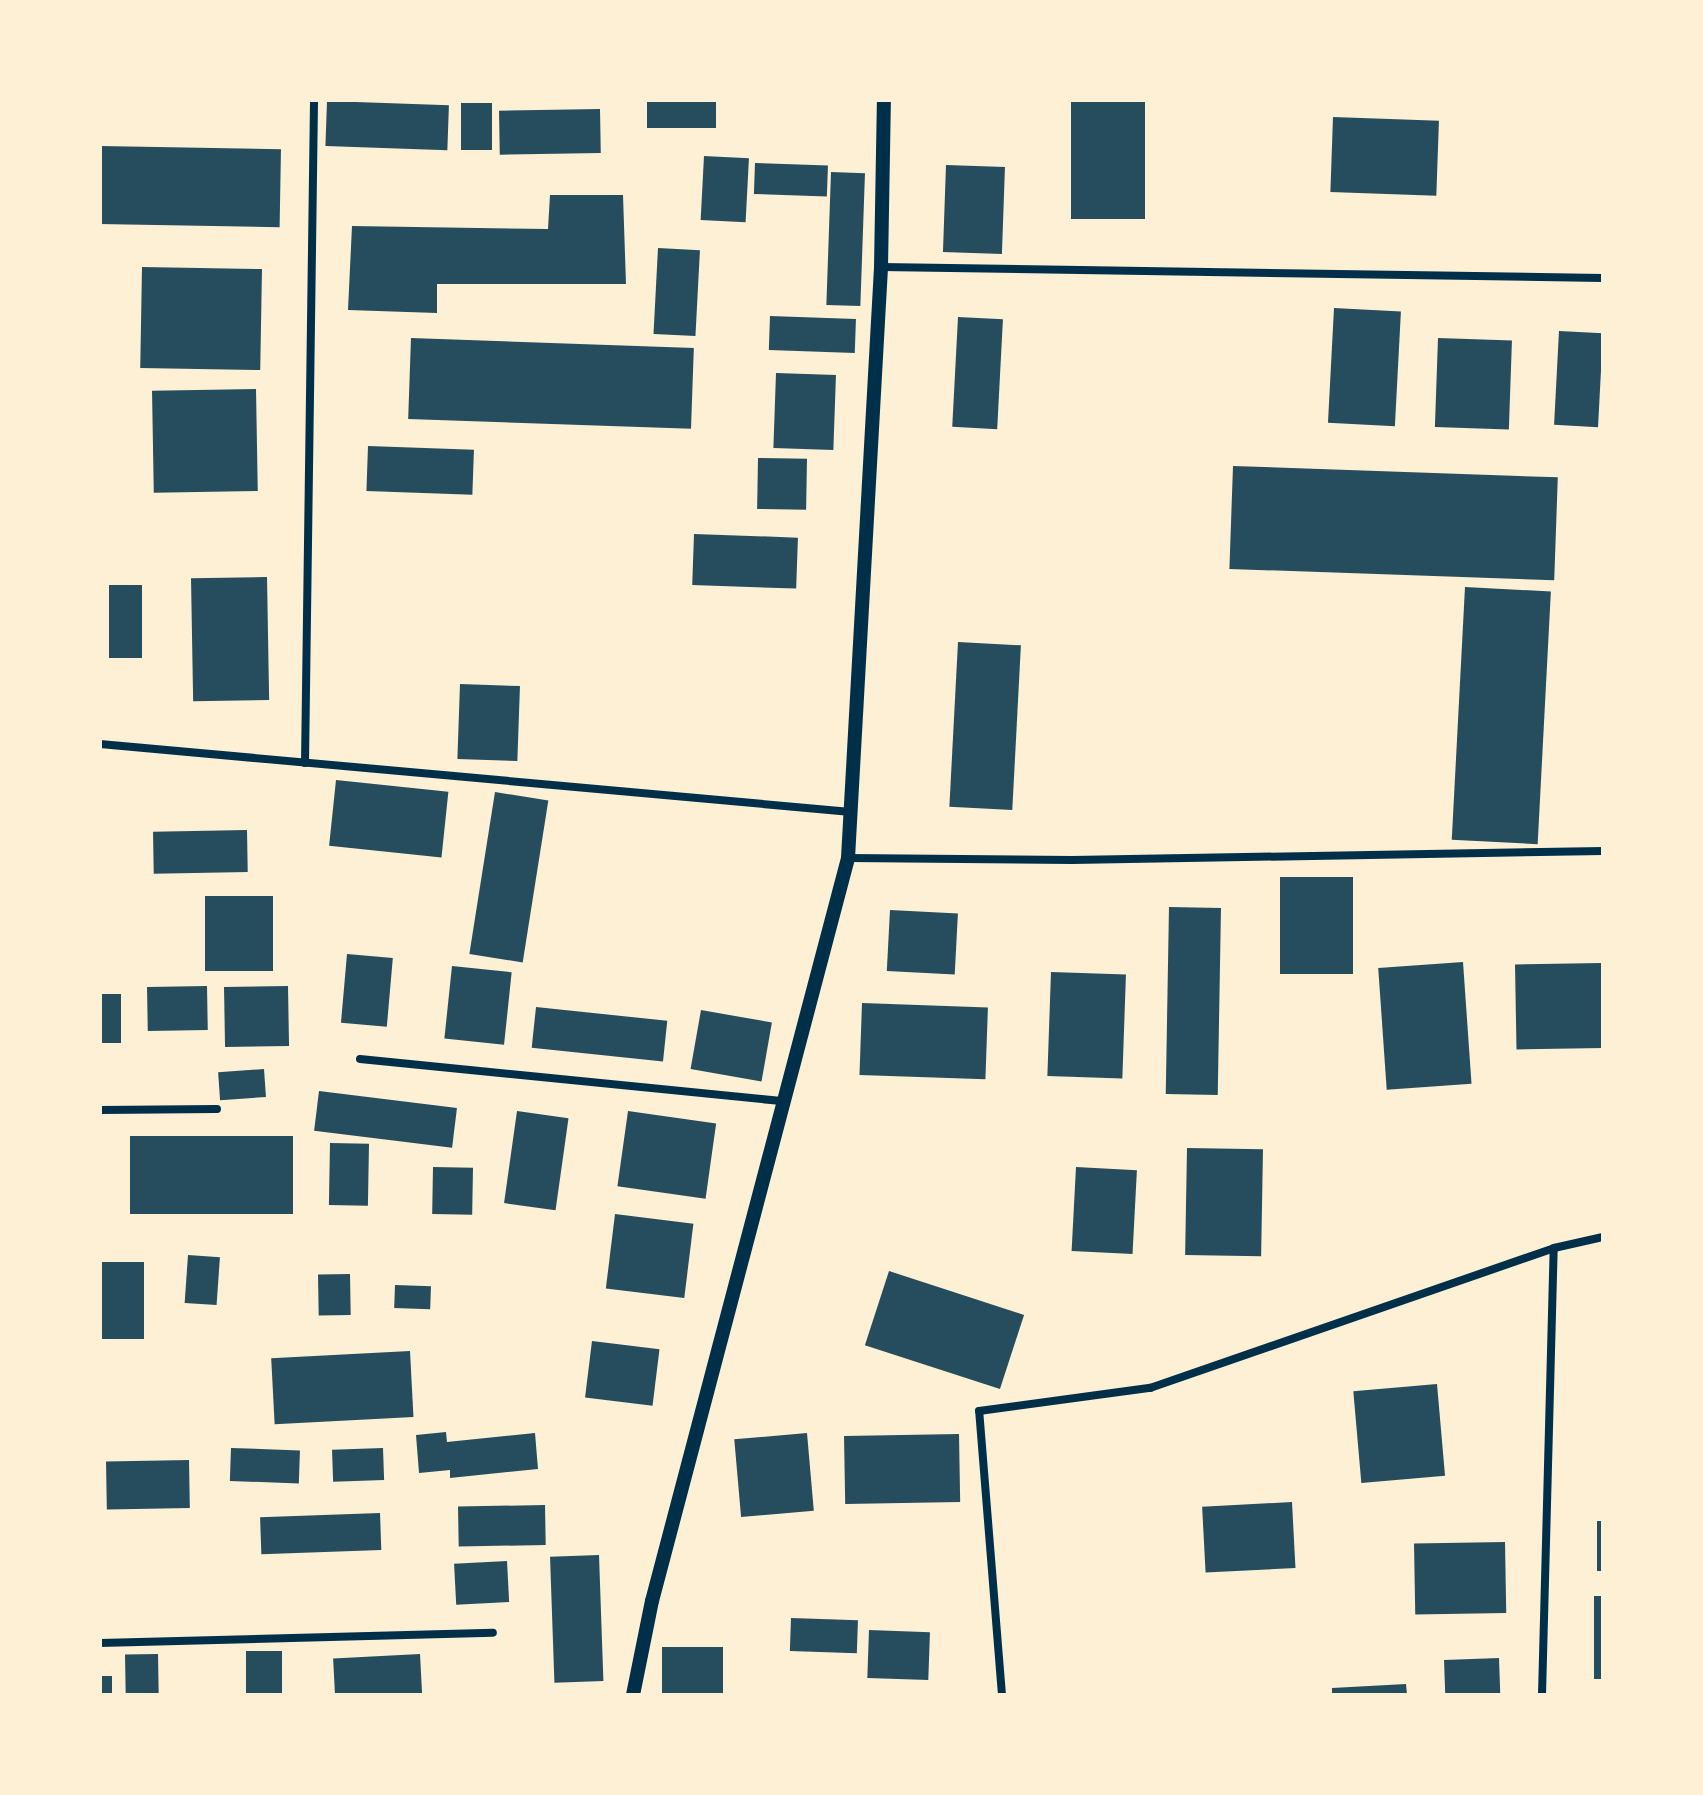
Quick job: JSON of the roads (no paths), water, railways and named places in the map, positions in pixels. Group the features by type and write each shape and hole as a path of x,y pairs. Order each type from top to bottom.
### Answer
{"street":[{"path":"305,763 314,100"},
{"path":"633,1695 652,1601 848,858 881,267 884,100"},
{"path":"881,267 1603,278"},
{"path":"100,744 851,812"},
{"path":"848,858 1072,860 1603,851"},
{"path":"360,1059 784,1101"},
{"path":"100,1110 217,1109"},
{"path":"1002,1695 979,1411 1150,1388 1554,1248 1603,1237"},
{"path":"1542,1695 1554,1248"},
{"path":"100,1643 493,1633"}]}
